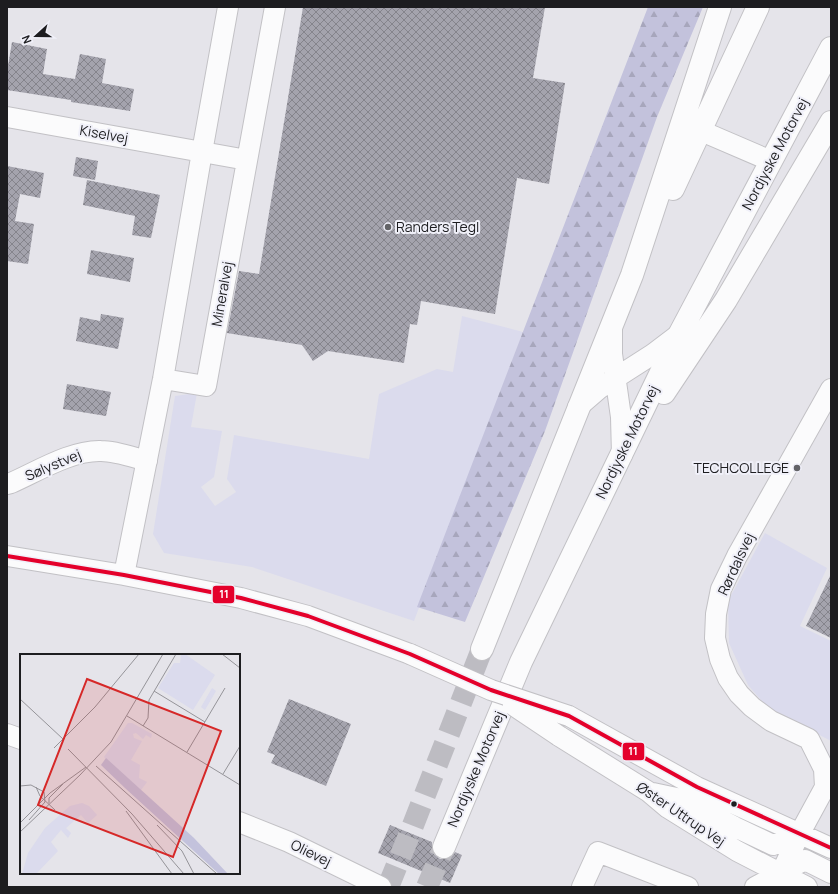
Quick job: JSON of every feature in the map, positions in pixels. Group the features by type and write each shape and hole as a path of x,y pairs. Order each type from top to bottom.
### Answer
{"highway":[{"path":"691,127 720,7"},
{"path":"482,648 691,127 758,7"},
{"name":"Nordjyske Motorvej","path":"444,847 521,662 680,333 831,48"},
{"path":"622,455 726,300 831,122"}],"street":[{"path":"124,575 163,379 228,7"},
{"name":"Mineralvej","path":"163,379 206,386 275,7"},
{"name":"Kiselvej","path":"7,117 202,152"},
{"path":"691,127 771,161"},
{"path":"202,152 247,160"},
{"path":"578,407 600,388 652,354 726,300"},
{"path":"613,322 612,354 621,417 622,455"},
{"name":"Rørdalsvej","path":"831,388 737,556 721,588 716,614 715,638 720,659 728,678 739,694 752,707 771,721 831,748"},
{"name":"Sølystvej","path":"7,484 75,454 89,451 103,451 147,461"},
{"path":"7,556 124,575 241,598 308,616 410,654 492,690"},
{"name":"Øster Uttrup Vej","path":"492,690 569,716 697,787 831,848"},
{"name":"Øster Uttrup Vej","path":"492,690 559,736 649,792 668,808 781,880 807,887"},
{"path":"7,734 20,739"},
{"path":"781,880 800,833 828,785 824,769 809,739"},
{"path":"649,792 681,799 773,845 800,833"},
{"name":"Olievej","path":"240,822 289,842 381,887"},
{"path":"582,887 598,852 688,887"},
{"path":"756,887 781,880 805,860 831,873"}],"shaded area":[{"path":"462,316 523,332 414,621 252,567 164,553 153,534 175,396 197,393 191,427 222,431 214,477 201,487 215,506 236,492 227,479 234,435 369,459 379,394 437,369 453,372"},
{"path":"765,533 827,568 800,626 831,641 831,741 768,708 748,685 729,643 728,601"}],"green space":[{"path":"648,7 703,7 657,117 545,431 465,622 417,607"}],"building":[{"name":"Randers Tegl","path":"303,7 545,7 533,78 565,83 549,184 517,178 495,314 421,301 417,325 410,324 404,363 328,351 313,361 302,345 227,333 239,271 259,274"},
{"path":"12,42 47,49 43,74 75,79 80,54 106,59 102,83 134,89 130,111 7,90 7,72"},
{"path":"76,157 98,161 95,180 73,176"},
{"path":"7,166 44,173 40,198 20,194 15,221 34,224 28,264 7,261"},
{"path":"87,180 160,195 151,238 132,235 135,216 83,205"},
{"path":"91,250 134,258 130,282 87,274"},
{"path":"101,314 124,318 118,349 76,341 80,317 100,321"},
{"path":"67,384 111,392 106,416 63,409"},
{"path":"831,574 831,638 806,626"},
{"path":"289,699 351,724 326,786 271,763 275,755 267,752"},
{"path":"390,825 432,842 434,854 440,859 451,857 455,852 462,855 450,883 378,853"}],"tunnel":[{"path":"388,887 482,649"},
{"path":"427,887 444,847"}],"transit line":[{"name":"11","path":"7,556 124,575 241,598 308,616 410,654 491,690 569,716 697,787 831,848"}],"place":[{"name":"Randers Tegl","path":"388,227"},
{"name":"TECHCOLLEGE","path":"797,468"}]}
